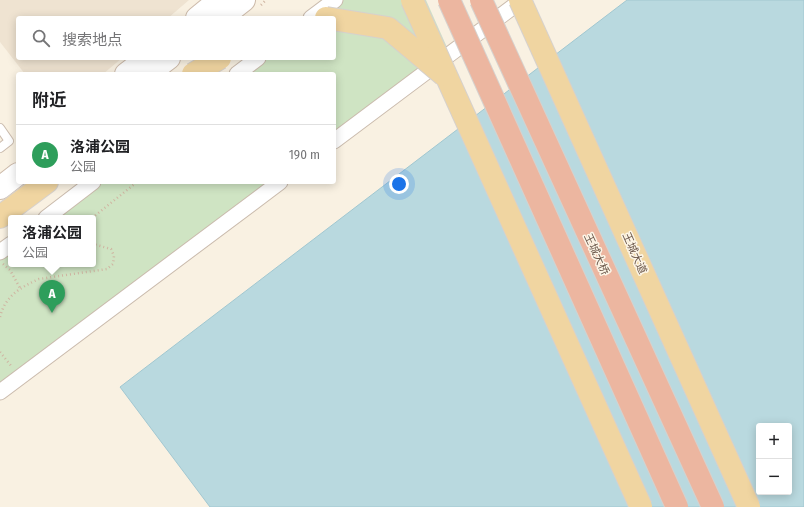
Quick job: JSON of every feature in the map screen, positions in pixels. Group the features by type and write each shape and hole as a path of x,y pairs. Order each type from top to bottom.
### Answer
{"highway":[{"path":"449,0 677,507"},
{"name":"王城大桥","path":"481,0 713,507"}],"main road":[{"path":"199,16 219,0"},
{"path":"224,16 244,0"},
{"path":"412,0 642,507"},
{"name":"王城大道","path":"525,4 749,507"},
{"path":"336,20 388,28 449,80"},
{"path":"128,72 144,60"},
{"path":"151,72 166,60"},
{"path":"196,72 217,60"},
{"path":"0,173 16,161"},
{"path":"0,188 16,176"},
{"path":"0,217 44,184"}],"street":[{"path":"314,16 335,0"},
{"path":"336,140 525,4"},
{"path":"240,72 255,60"},
{"path":"50,215 90,184"},
{"path":"0,392 277,184"}],"lane":[{"path":"0,128 9,141 0,148"}],"path":[{"path":"96,215 134,184"},
{"path":"0,317 5,303 20,288 39,279 107,269 113,264 114,256 111,249 96,245"},
{"path":"0,262 10,270 20,288"},
{"path":"0,352 11,366 24,374"}],"shaded area":[{"path":"0,0 189,0 170,16 16,16 16,60 120,60 105,72 23,72 0,42"}],"green space":[{"path":"335,0 426,0 450,54 336,140 336,72 240,72 255,60 336,60 336,16 335,16"},
{"path":"90,184 277,184 0,392 0,252 8,246 8,267 96,267 96,215 50,215"}],"water":[{"path":"627,0 804,0 804,507 210,507 120,387"}],"place":[{"name":"洛浦公园","path":"52,313"}]}
